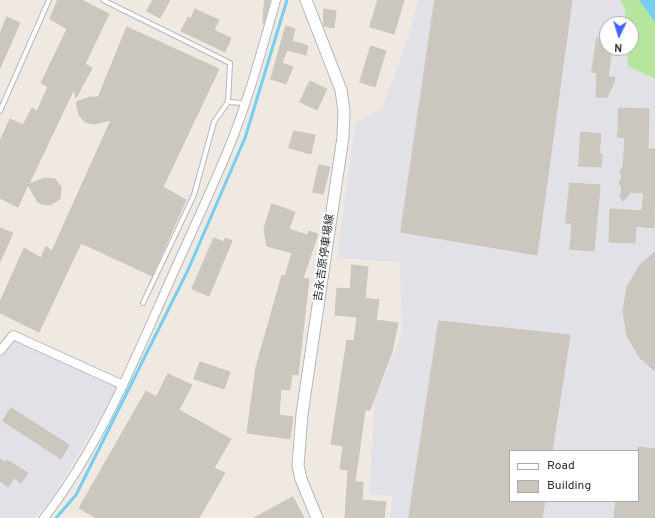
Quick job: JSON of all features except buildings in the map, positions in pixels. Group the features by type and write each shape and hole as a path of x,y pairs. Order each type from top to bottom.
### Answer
{"main road":[{"name":"吉永吉原停車場線","path":"306,0 342,90 344,111 343,137 302,414 298,465 301,479 317,518"}],"street":[{"path":"44,518 65,491 123,385 228,149 276,0"},
{"path":"0,351 13,335 123,385"}],"lane":[{"path":"0,111 49,0"},
{"path":"103,0 230,63 228,102 214,122 194,195 144,303"},
{"path":"228,102 244,103"}],"shaded area":[{"path":"418,0 620,0 625,9 626,16 599,16 599,56 632,56 634,69 655,79 655,518 390,518 392,496 369,494 375,400 402,333 400,262 337,258 355,123 382,109 410,32"},
{"path":"13,335 120,384 54,495 35,518 0,518 0,350"}],"green space":[{"path":"620,0 655,0 655,79 628,66 627,56 639,56 639,16 625,16 625,9"}],"water":[{"path":"639,0 655,0 655,22"}],"waterway":[{"path":"56,518 76,495 188,270 245,138 287,0"}]}
